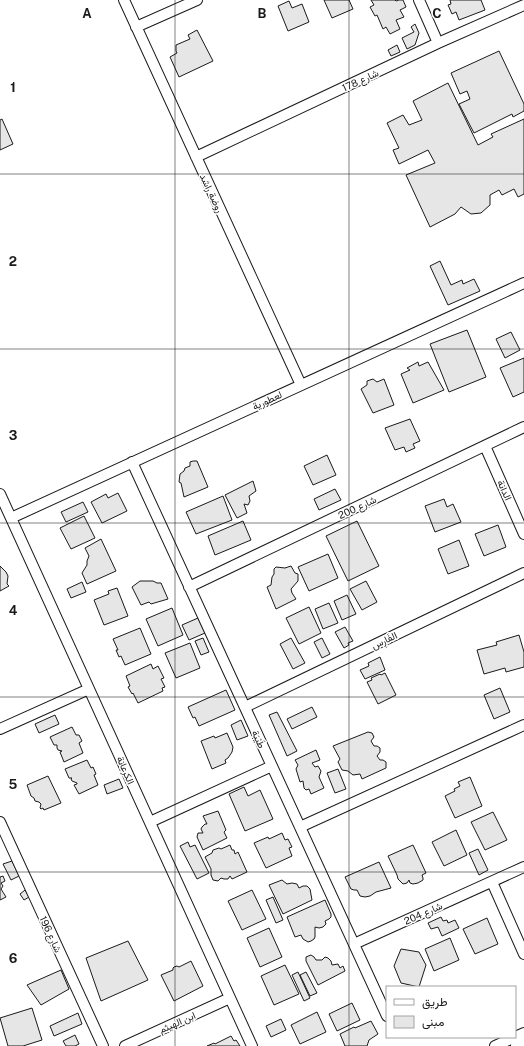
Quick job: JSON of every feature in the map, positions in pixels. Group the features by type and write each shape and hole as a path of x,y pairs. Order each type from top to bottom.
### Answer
{"street":[{"name":"روضة راشد","path":"124,0 300,385"},
{"path":"136,27 197,0"},
{"path":"419,0 438,43"},
{"name":"شارع 178","path":"196,157 438,43 524,5"},
{"name":"لعطورية","path":"11,518 524,283"},
{"name":"شارع 200","path":"189,586 524,427"},
{"name":"الدانة","path":"485,446 524,534"},
{"name":"طَيْبَة","path":"132,462 386,1014"},
{"name":"الكرعانة","path":"0,494 252,1046"},
{"name":"الفَارِس","path":"244,707 524,573"},
{"path":"0,729 89,689"},
{"path":"300,827 524,725"},
{"path":"150,822 272,766"},
{"name":"شارع 196","path":"0,822 103,1046"},
{"name":"شارع 204","path":"354,944 524,867"},
{"path":"492,882 524,954"},
{"name":"ابن الهيثم","path":"125,1046 230,998"},
{"path":"495,1046 513,1038"},
{"path":"516,1046 524,1042"}],"building":[{"path":"324,0 349,0 353,9 332,18"},
{"path":"371,0 403,0 406,7 400,10 404,17 396,20 400,29 390,34 386,27 383,29 377,15 375,16 370,7 374,5"},
{"path":"450,0 481,0 485,10 459,20 456,12 452,14 448,5 451,4"},
{"path":"289,1 292,8 302,4 309,22 288,31 278,6"},
{"path":"415,24 419,33 415,45 407,49 402,38 414,32 411,27"},
{"path":"197,30 213,61 179,77 170,57 177,53 176,45 190,39 188,35"},
{"path":"397,45 400,52 391,56 388,50"},
{"path":"499,51 524,104 524,111 513,117 512,114 474,133 459,104 470,99 467,91 460,94 451,73"},
{"path":"448,83 478,145 493,137 491,134 524,119 524,194 518,197 514,189 502,195 499,190 490,195 490,205 481,213 471,214 461,207 455,214 430,227 406,175 435,163 428,150 399,164 393,150 399,148 387,123 403,115 409,125 422,120 413,101"},
{"path":"2,119 13,144 0,150 0,120"},
{"path":"440,261 451,285 462,280 463,284 474,279 480,291 448,305 430,266"},
{"path":"467,330 486,377 449,392 430,344"},
{"path":"511,332 520,350 505,358 496,339"},
{"path":"524,358 524,392 513,397 500,368"},
{"path":"418,362 419,366 428,362 444,390 413,403 401,374 410,370 407,368"},
{"path":"373,379 377,382 384,379 394,405 373,413 361,389 367,385 367,381"},
{"path":"410,419 420,441 413,444 415,448 406,452 404,447 395,450 385,428"},
{"path":"327,455 336,475 313,485 304,466"},
{"path":"197,461 208,487 184,497 181,483 179,482 180,474 185,468 190,466 190,462"},
{"path":"253,481 256,491 249,496 250,501 248,505 244,504 247,513 237,518 225,495"},
{"path":"335,489 341,500 319,510 314,499"},
{"path":"118,493 127,511 102,523 91,502 106,494 108,498"},
{"path":"223,496 232,520 196,534 186,512"},
{"path":"444,499 447,507 453,504 461,522 435,532 425,506"},
{"path":"83,502 88,512 66,522 61,512"},
{"path":"84,516 95,538 71,549 60,528"},
{"path":"243,521 251,540 215,555 208,536"},
{"path":"357,521 379,566 348,581 326,536"},
{"path":"498,525 506,547 484,556 475,534"},
{"path":"101,539 116,571 87,584 82,573 87,565 89,556 85,548"},
{"path":"459,540 469,566 448,574 438,549"},
{"path":"328,554 338,578 309,591 298,567"},
{"path":"0,566 8,576 7,584 9,586 0,591"},
{"path":"291,566 295,573 298,574 298,581 291,589 296,599 276,609 267,587 271,585 274,569 276,567 285,568"},
{"path":"140,581 153,581 161,583 168,599 141,605 132,587"},
{"path":"366,581 377,602 362,610 350,589"},
{"path":"82,582 86,592 71,598 67,589"},
{"path":"117,588 128,616 104,625 94,600 109,594 108,591"},
{"path":"347,595 356,614 342,620 334,601"},
{"path":"329,603 338,623 323,629 315,609"},
{"path":"309,607 321,633 299,644 286,618"},
{"path":"172,608 183,635 158,646 146,619"},
{"path":"198,618 205,633 189,640 182,625"},
{"path":"345,627 353,641 348,643 349,645 344,648 335,632"},
{"path":"140,628 151,654 125,665 121,656 119,657 116,650 118,650 113,639"},
{"path":"519,635 524,652 524,667 506,672 505,668 484,674 477,650 497,645 496,642"},
{"path":"203,638 209,652 201,655 195,641"},
{"path":"291,638 305,663 293,669 280,644"},
{"path":"322,638 330,654 322,658 314,642"},
{"path":"190,643 200,668 176,678 165,653"},
{"path":"380,657 385,670 365,679 360,670 369,666 368,663"},
{"path":"151,664 153,669 158,666 164,678 161,679 165,687 162,688 163,691 138,703 128,687 130,686 126,676"},
{"path":"385,673 396,695 378,704 367,682 372,680 371,678"},
{"path":"500,688 510,712 494,719 484,695"},
{"path":"226,690 235,710 199,726 188,707"},
{"path":"312,707 317,717 292,729 287,719"},
{"path":"277,712 297,751 287,756 269,715"},
{"path":"55,715 59,724 39,733 35,724"},
{"path":"241,720 248,736 237,740 231,725"},
{"path":"72,727 76,735 79,735 82,741 79,743 83,753 64,762 60,752 62,751 58,750 57,745 54,745 50,737"},
{"path":"368,732 372,733 374,737 371,741 374,746 380,748 380,752 377,756 380,760 386,762 386,768 362,779 360,774 353,775 348,771 342,770 338,762 340,759 333,746"},
{"path":"227,733 233,747 232,752 225,760 226,763 212,769 201,741 214,736 215,738"},
{"path":"316,750 320,760 312,763 315,767 318,766 321,771 319,777 324,788 311,794 309,789 306,790 304,788 303,781 300,782 296,769 298,765 295,760"},
{"path":"87,760 91,768 93,767 98,785 79,794 74,785 77,783 72,781 72,778 69,778 65,769"},
{"path":"338,769 346,789 335,793 327,773"},
{"path":"48,776 61,803 44,810 43,808 40,808 41,804 35,801 31,796 27,785"},
{"path":"470,777 482,806 455,818 445,796 455,791 454,789 460,786 458,782"},
{"path":"119,779 123,788 107,794 104,785"},
{"path":"244,787 248,796 260,790 273,819 245,831 229,794"},
{"path":"218,811 226,830 224,832 227,838 203,850 197,837 198,833 203,833 201,829 205,824 207,824 203,816"},
{"path":"493,812 507,840 485,850 471,822"},
{"path":"456,830 467,855 444,866 432,842"},
{"path":"282,833 285,840 288,839 292,847 289,848 292,856 266,868 254,843 268,837 269,839"},
{"path":"188,842 190,847 195,845 209,873 197,879 180,846"},
{"path":"230,845 235,854 238,852 247,872 232,879 230,876 228,879 221,878 218,881 213,880 211,869 205,857 212,853 213,850 219,848 221,849"},
{"path":"413,845 426,873 422,875 423,880 418,883 410,883 409,880 407,883 403,884 398,879 388,856"},
{"path":"478,849 488,870 479,875 469,853"},
{"path":"12,861 19,876 11,880 3,864"},
{"path":"379,862 391,888 376,892 370,896 360,896 357,890 351,889 345,877"},
{"path":"3,876 5,881 1,883 3,886 1,889 6,897 0,900 0,877"},
{"path":"282,880 287,884 297,884 299,888 307,886 310,889 312,900 283,914 269,885"},
{"path":"25,890 29,897 24,900 20,894"},
{"path":"252,890 266,919 242,930 228,901"},
{"path":"273,897 283,920 276,923 266,900"},
{"path":"325,900 331,917 325,921 326,924 323,927 315,927 314,939 308,942 303,939 301,935 295,937 287,917"},
{"path":"441,917 443,921 447,920 448,923 455,920 459,928 442,936 438,927 431,929 428,923"},
{"path":"487,918 498,944 475,954 463,929"},
{"path":"269,928 282,957 260,967 247,938"},
{"path":"450,938 459,960 434,971 425,949"},
{"path":"128,941 148,980 101,1001 86,958"},
{"path":"401,949 419,952 426,965 419,986 401,983 394,966"},
{"path":"311,955 316,960 322,960 325,957 328,958 332,965 338,964 340,968 343,966 345,971 318,985 306,961 306,957"},
{"path":"191,961 203,986 174,1001 161,975 173,970 174,967 179,967"},
{"path":"285,965 299,994 274,1005 261,976"},
{"path":"61,970 69,989 41,1005 27,985"},
{"path":"298,972 310,998 304,1001 292,975"},
{"path":"306,972 317,993 310,996 300,975"},
{"path":"352,1003 360,1020 337,1031 329,1014"},
{"path":"32,1008 42,1040 23,1046 8,1046 0,1018"},
{"path":"317,1012 326,1032 300,1044 291,1025"},
{"path":"78,1013 82,1024 54,1036 50,1026"},
{"path":"281,1019 286,1030 271,1037 266,1026"},
{"path":"371,1021 378,1034 369,1040 367,1046 345,1046 340,1034"},
{"path":"75,1035 79,1044 75,1046 66,1046 63,1041"},
{"path":"231,1036 240,1046 207,1046 214,1043 215,1044"}]}
